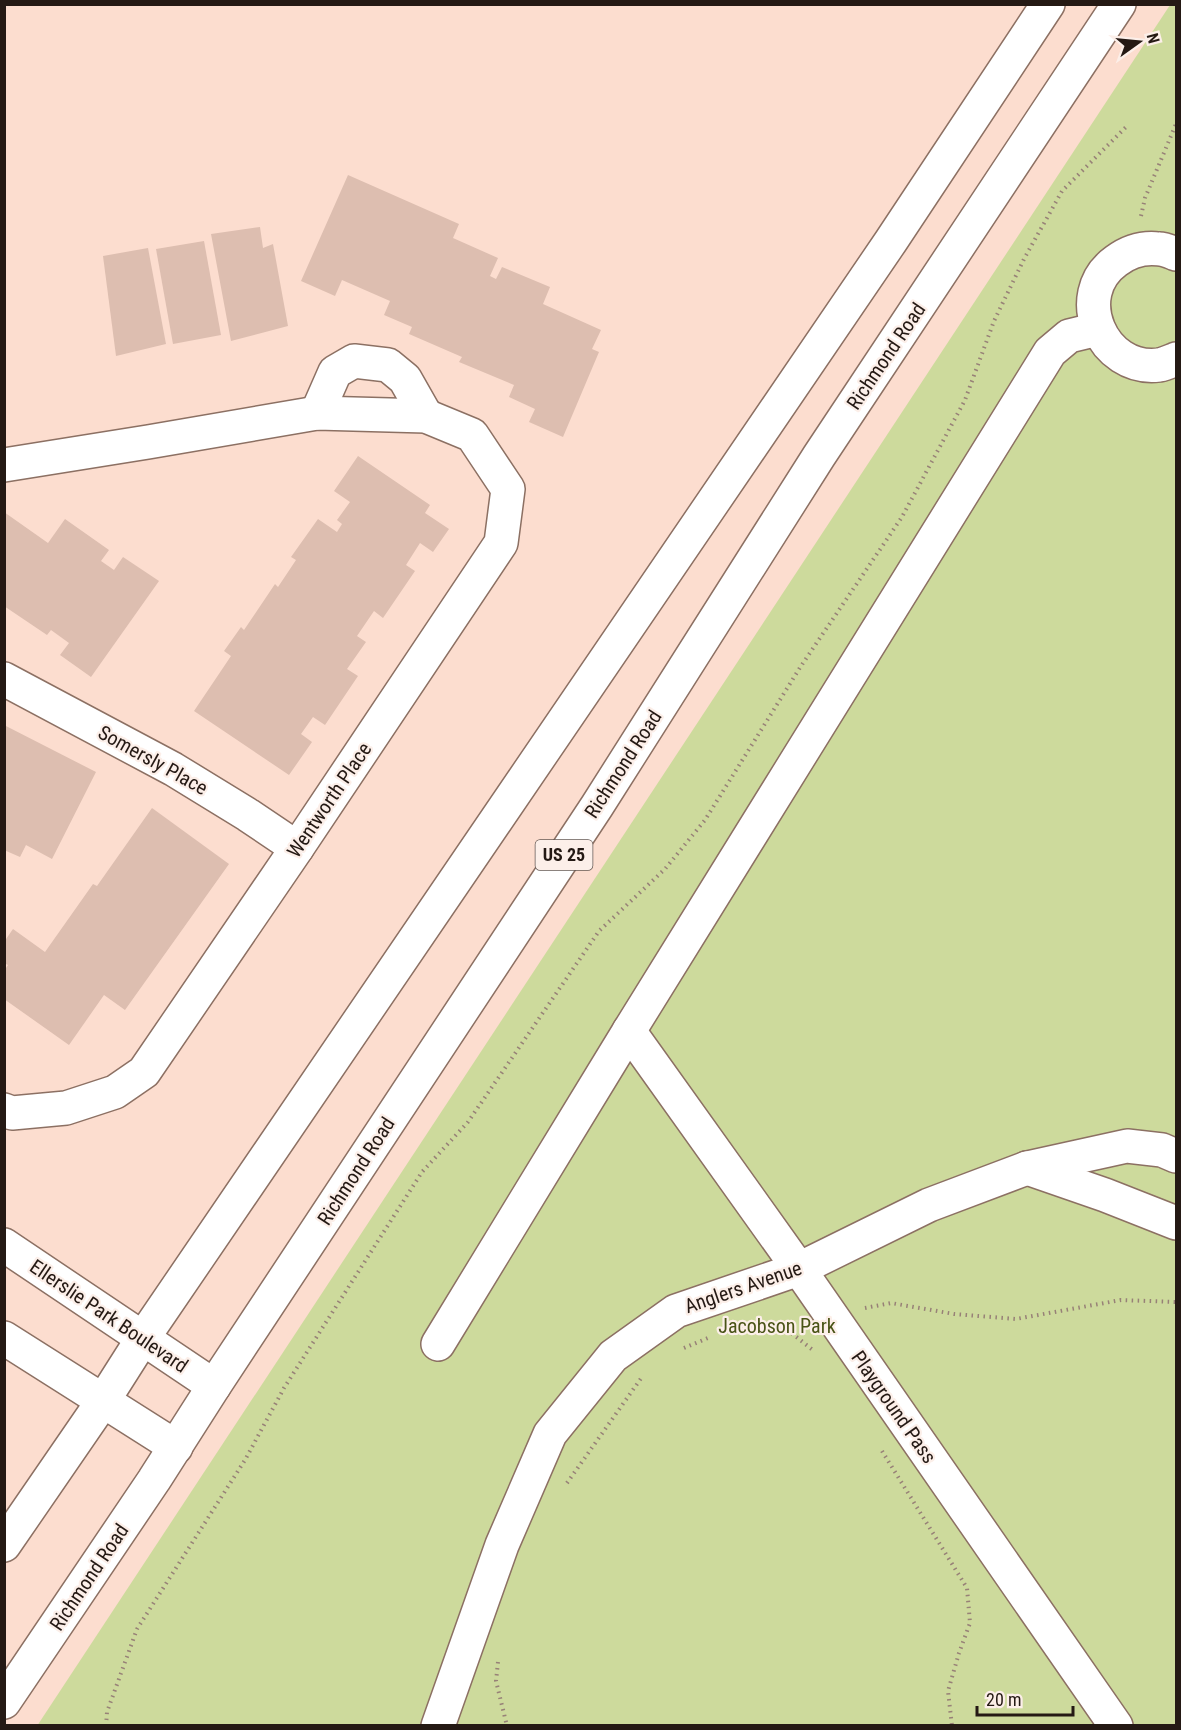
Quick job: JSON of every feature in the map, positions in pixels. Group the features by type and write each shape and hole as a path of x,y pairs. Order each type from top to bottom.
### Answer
{"main road":[{"path":"4,1545 885,251 1048,4"},
{"name":"Richmond Road","path":"4,1702 176,1447 597,806 819,456 1119,4"},
{"path":"1176,254 1160,249 1141,249 1124,255 1111,265 1100,279 1094,295 1093,312 1098,329 1108,345 1122,357 1139,364 1158,365 1176,359"},
{"path":"438,1344 1050,352 1069,336 1098,329"},
{"path":"317,413 335,372 354,361 388,365 405,379 426,416"},
{"name":"Wentworth Place","path":"4,465 317,413 426,416 472,435 508,489 501,543 144,1072 115,1092 66,1108 12,1113 4,1110"},
{"name":"Somersly Place","path":"4,679 173,769 297,848"},
{"name":"Playground Pass","path":"629,1031 799,1269 1116,1725"},
{"name":"Anglers Avenue","path":"438,1725 502,1545 550,1434 613,1356 676,1311 799,1269 929,1205 1027,1168 1127,1146 1162,1150 1176,1156"},
{"path":"1027,1168 1176,1223"},
{"name":"Ellerslie Park Boulevard","path":"4,1245 214,1386"},
{"path":"4,1338 176,1447"}],"path":[{"path":"1141,249 1139,222 1143,206 1176,124"},
{"path":"106,1725 107,1712 137,1629 240,1469 303,1358 422,1172 468,1122 599,931 665,869 705,820 801,666 902,517 965,400 994,321 1024,259 1062,190 1127,126"},
{"path":"740,1323 789,1331 816,1353 840,1328 866,1307 891,1303 954,1314 1016,1319 1121,1300 1176,1302"},
{"path":"675,1352 718,1333"},
{"path":"564,1486 646,1372"},
{"path":"881,1450 967,1588 970,1623 948,1691 952,1725"},
{"path":"498,1659 496,1681 507,1725"}],"green space":[{"name":"Jacobson Park","path":"1170,5 1176,5 1176,1725 37,1726"}],"building":[{"path":"348,175 459,224 453,238 498,258 490,276 496,279 502,267 550,287 543,304 601,330 592,349 599,352 563,437 529,422 535,409 509,397 514,385 459,362 462,357 409,334 412,327 384,315 390,301 342,280 335,296 301,281"},
{"path":"260,227 263,248 273,244 288,326 231,341 211,234"},
{"path":"204,241 221,335 173,344 156,249"},
{"path":"148,248 166,344 116,356 103,256"},
{"path":"358,456 430,505 425,513 449,529 433,552 420,543 406,565 415,571 383,618 374,611 357,636 366,642 347,669 358,676 325,725 313,717 301,734 312,742 289,775 194,711 231,656 224,651 241,627 244,630 275,584 278,587 296,560 291,557 318,519 337,532 342,524 337,520 350,502 334,491"},
{"path":"4,512 48,543 65,519 109,550 101,561 114,570 123,557 159,581 91,677 60,655 69,643 51,630 47,635 4,606"},
{"path":"4,725 96,772 52,859 26,845 20,857 4,850"},
{"path":"152,808 229,864 125,1010 104,995 69,1045 4,999 4,971 8,965 4,963 4,942 13,929 45,952 93,884 97,886"}]}
